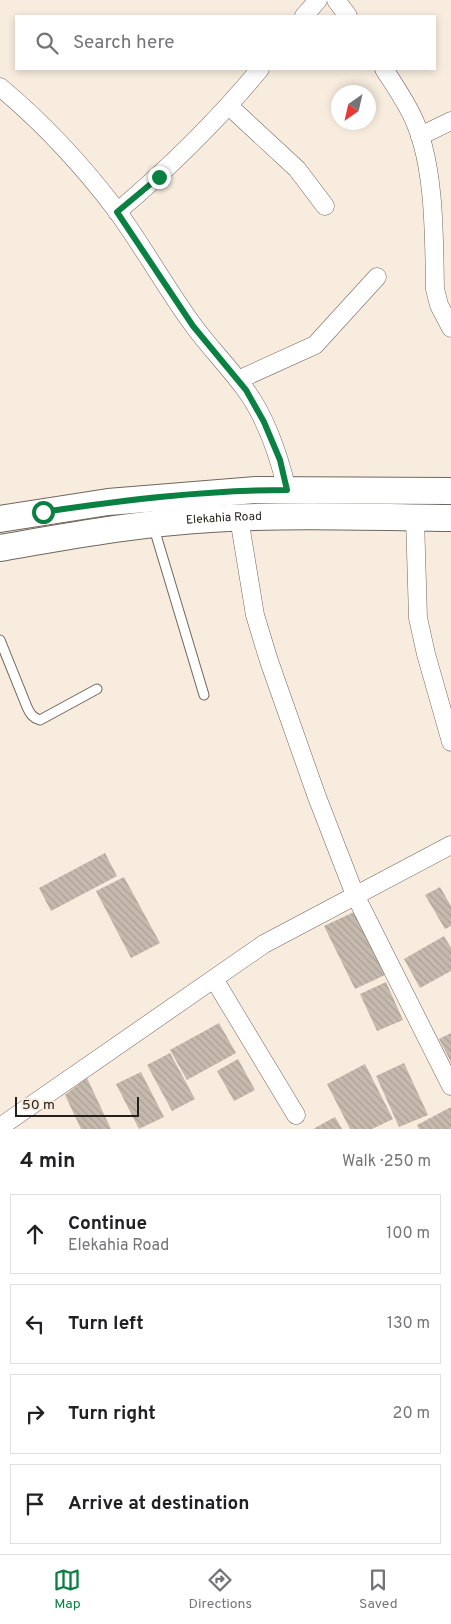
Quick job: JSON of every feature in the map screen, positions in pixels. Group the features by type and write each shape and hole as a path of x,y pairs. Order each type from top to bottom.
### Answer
{"main road":[{"name":"Elekahia Road","path":"0,519 108,502 256,490 451,491"},
{"name":"Elekahia Road","path":"0,548 94,532 239,518 451,518"}],"street":[{"path":"305,15 318,0"},
{"path":"336,0 347,15"},
{"path":"117,212 159,177 229,106 259,70"},
{"path":"385,70 410,109 420,136 430,184 435,289 439,305 451,328"},
{"path":"0,87 32,115 117,212 193,326 238,380 264,422 280,460 287,490"},
{"path":"229,106 297,169 325,206"},
{"path":"420,136 451,121"},
{"path":"238,380 315,345 378,277"},
{"path":"239,518 256,616 268,661 355,895 451,1086"},
{"path":"416,518 418,618 426,654 451,742"},
{"path":"0,1127 264,944 451,846"},
{"path":"214,979 296,1115"}],"lane":[{"path":"153,525 204,695"},
{"path":"0,640 27,707 31,715 36,719 40,720 97,689"}],"building":[{"path":"105,853 117,876 51,911 39,888"},
{"path":"124,877 160,943 131,958 96,891"},
{"path":"440,887 451,906 451,926 445,929 425,895"},
{"path":"354,912 385,975 355,989 324,926"},
{"path":"444,936 451,948 451,971 420,988 404,959"},
{"path":"386,982 403,1020 377,1031 360,994"},
{"path":"219,1023 236,1053 187,1080 170,1050"},
{"path":"451,1033 451,1062 439,1039"},
{"path":"170,1053 195,1099 172,1111 147,1065"},
{"path":"238,1059 255,1090 234,1101 217,1071"},
{"path":"404,1063 428,1115 399,1127 376,1076"},
{"path":"365,1064 393,1119 372,1129 350,1129 327,1084"},
{"path":"141,1072 164,1117 139,1129 116,1084"},
{"path":"87,1078 111,1129 81,1129 65,1095"},
{"path":"451,1107 451,1129 419,1129 417,1125"},
{"path":"335,1117 342,1129 313,1129"}],"route":[{"path":"43,512 108,502 256,490 287,490 280,460 264,422 246,390 193,326 117,212 159,177"}]}
